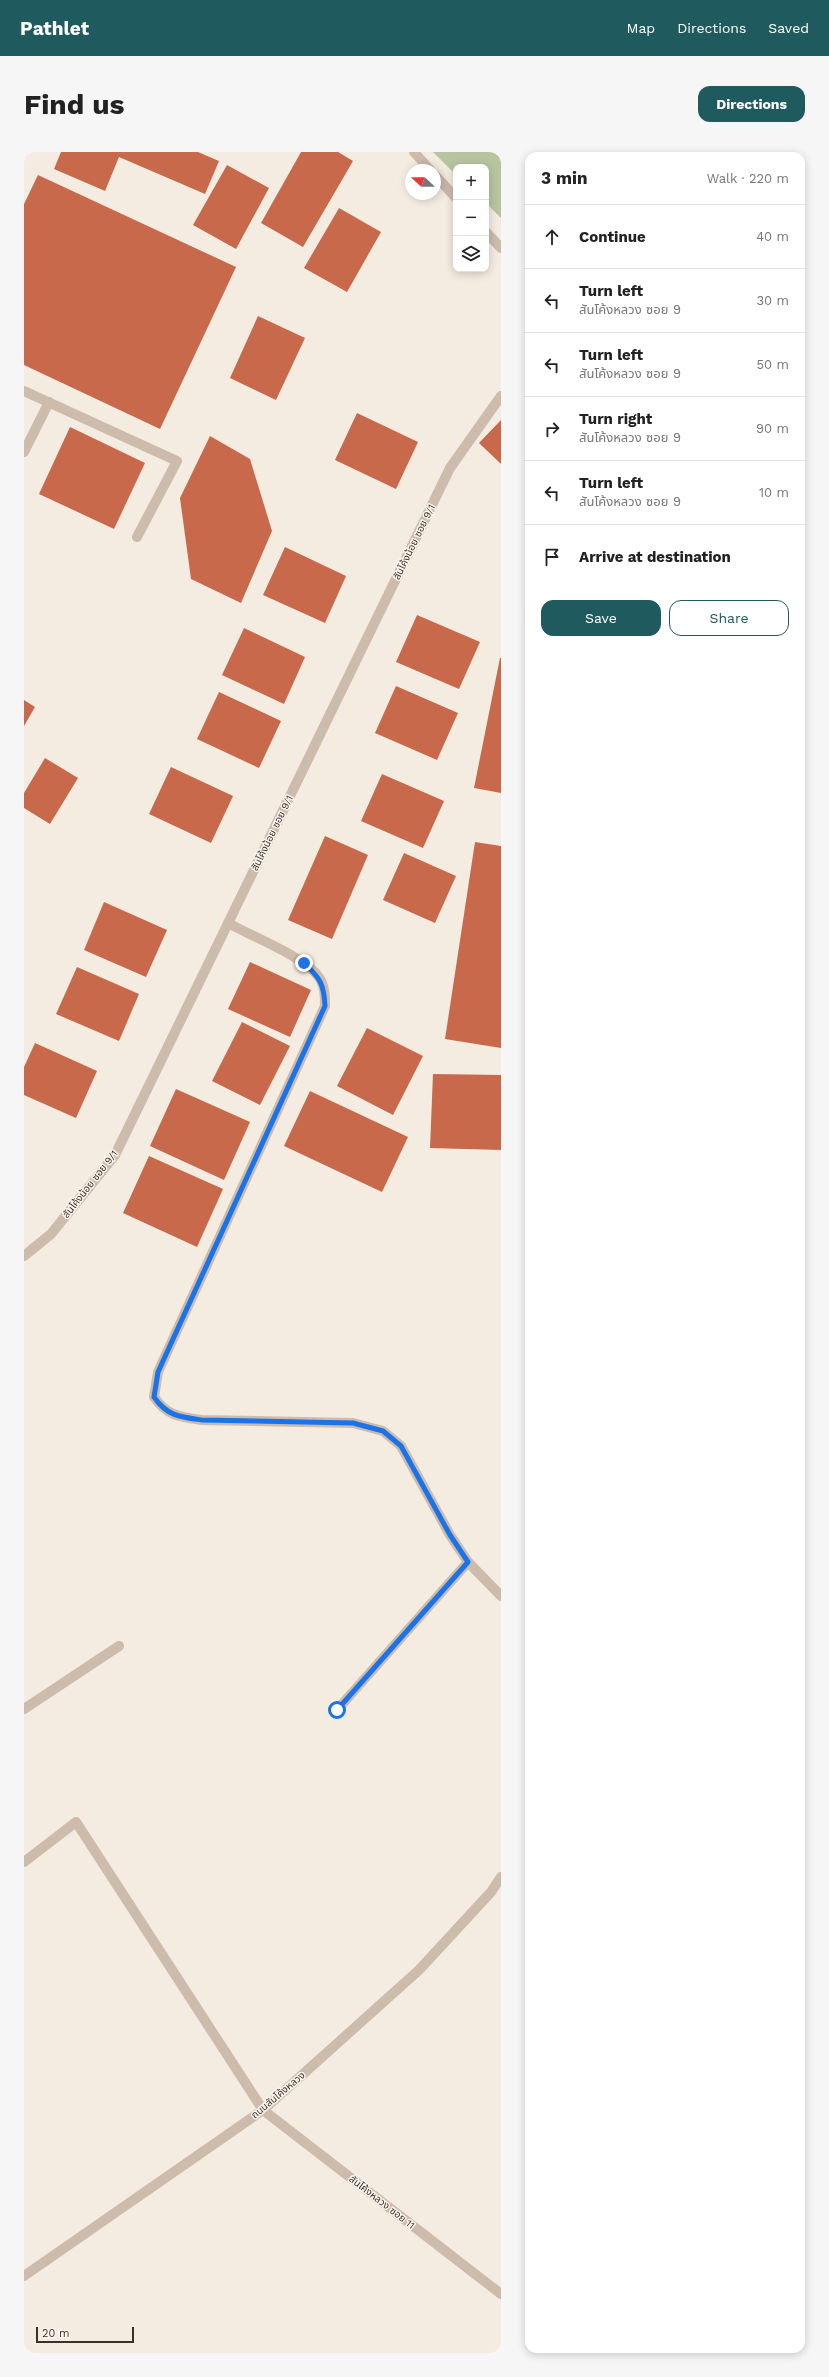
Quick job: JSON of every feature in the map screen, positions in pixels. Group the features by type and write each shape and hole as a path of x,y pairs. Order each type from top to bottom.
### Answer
{"street":[{"path":"414,152 425,164"},
{"path":"441,182 453,195"},
{"path":"489,235 501,248"},
{"path":"24,391 177,461 137,537"},
{"name":"สันโค้งน้อย ซอย 9/1","path":"24,1256 51,1234 115,1155 450,468 501,396"},
{"path":"24,452 48,402"},
{"path":"228,923 304,963 318,976 324,989 325,1006 158,1372 154,1397 162,1408 179,1417 202,1420 353,1423 383,1431 401,1446 450,1535 468,1562 501,1596"},
{"path":"337,1710 468,1562"},
{"path":"24,1709 119,1646"},
{"name":"สันโค้งหลวง ซอย 11","path":"24,1862 76,1822 263,2110 501,2294"},
{"name":"ถนนสันโค้งหลวง","path":"24,2276 263,2110 419,1970 491,1892 501,1877"}],"green space":[{"path":"433,152 501,152 501,218 489,206 489,164 453,164 453,172"}],"building":[{"path":"61,152 198,152 219,161 205,194 119,157 105,191 54,169"},
{"path":"301,152 338,152 353,161 303,247 261,223"},
{"path":"227,165 269,188 236,249 193,225"},
{"path":"38,175 236,267 160,429 24,365 24,204"},
{"path":"339,208 381,232 347,292 304,268"},
{"path":"258,316 305,338 276,400 230,378"},
{"path":"357,413 418,442 396,489 335,460"},
{"path":"501,420 501,464 479,443"},
{"path":"70,427 145,463 114,529 39,494"},
{"path":"210,436 250,459 272,531 241,603 191,579 180,498"},
{"path":"285,547 346,576 325,623 263,595"},
{"path":"417,615 480,642 459,689 396,662"},
{"path":"244,628 305,657 284,704 222,675"},
{"path":"501,658 501,793 474,788"},
{"path":"396,686 458,713 437,760 375,733"},
{"path":"219,692 281,721 259,768 197,739"},
{"path":"24,700 35,707 24,726"},
{"path":"45,758 78,778 50,824 24,808 24,793"},
{"path":"171,767 233,796 211,843 149,814"},
{"path":"382,774 444,801 423,848 361,821"},
{"path":"325,836 368,855 332,939 288,920"},
{"path":"475,842 501,846 501,1048 445,1039"},
{"path":"404,853 456,876 435,923 383,900"},
{"path":"104,902 167,930 146,977 84,950"},
{"path":"250,962 311,990 290,1037 228,1009"},
{"path":"77,967 139,994 119,1041 56,1014"},
{"path":"242,1022 290,1046 260,1105 212,1081"},
{"path":"367,1028 423,1056 393,1115 337,1086"},
{"path":"35,1043 97,1071 76,1118 24,1095 24,1067"},
{"path":"433,1074 501,1075 501,1150 430,1148"},
{"path":"176,1089 250,1122 224,1180 150,1146"},
{"path":"310,1091 408,1137 382,1192 284,1146"},
{"path":"149,1156 223,1189 197,1247 123,1213"}],"route":[{"path":"304,963 318,976 324,989 325,1006 158,1372 154,1397 162,1408 179,1417 202,1420 353,1423 383,1431 401,1446 421,1479 450,1535 468,1562 337,1710"}]}
